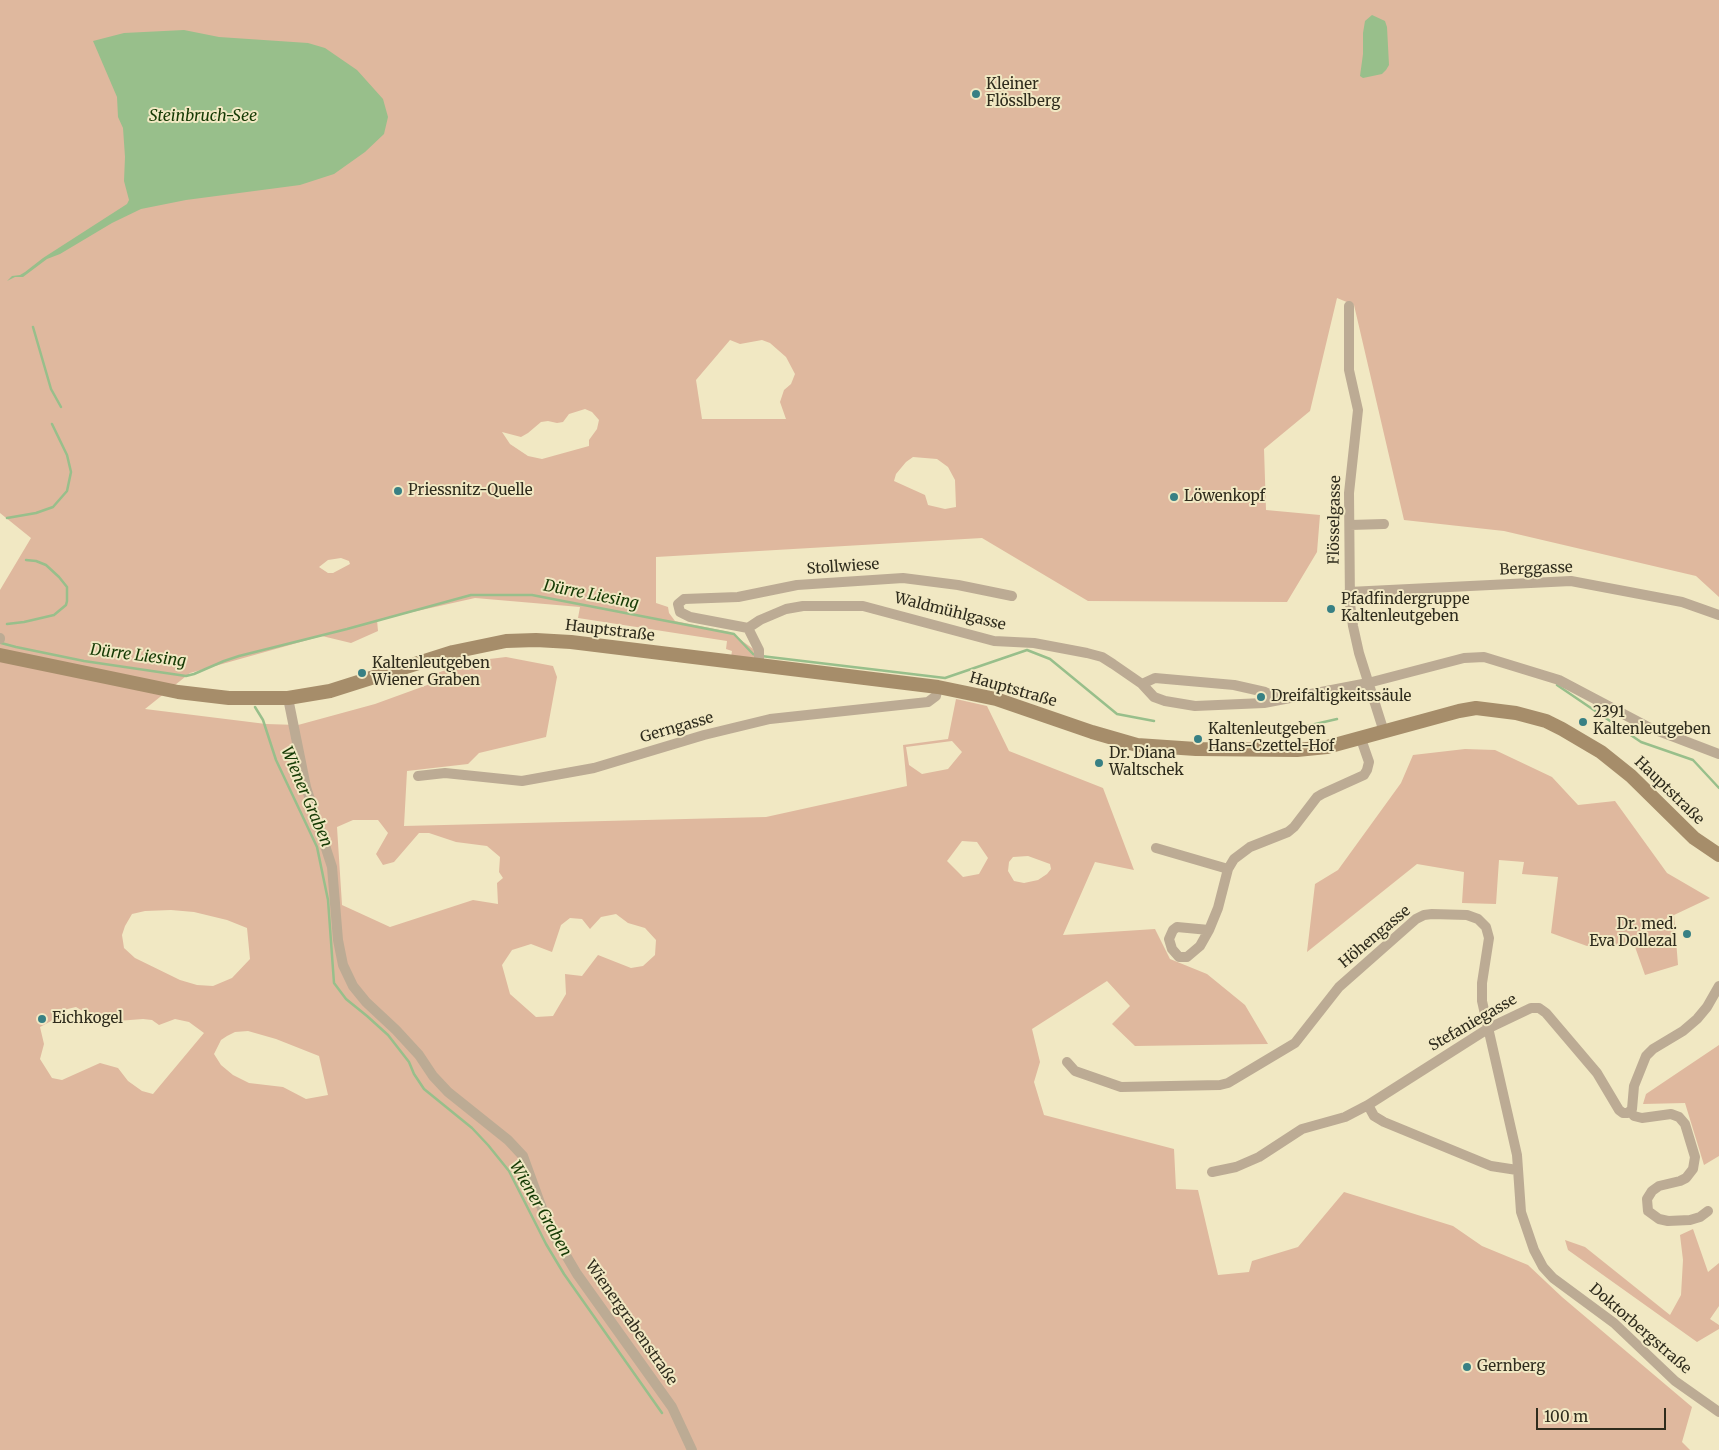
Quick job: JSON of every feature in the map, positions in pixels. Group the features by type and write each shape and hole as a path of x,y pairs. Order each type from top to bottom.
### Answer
{"main road":[{"name":"Hauptstraße","path":"0,655 166,690 206,696 250,699 288,698 330,691 453,652 506,641 571,642 759,663 938,687 996,699 1092,732 1137,745 1196,749 1297,750 1327,747 1476,708 1516,713 1546,722 1575,736 1615,762 1644,787 1685,830 1719,855"}],"street":[{"name":"Flösselgasse","path":"1349,306 1349,370 1358,410 1348,493 1350,525 1349,592 1354,632 1384,732"},
{"path":"1350,525 1384,524"},
{"name":"Stollwiese","path":"748,628 690,617 680,612 678,604 684,599 738,597 797,585 903,578 1012,596"},
{"name":"Berggasse","path":"1349,592 1571,581 1682,602 1719,615"},
{"name":"Waldmühlgasse","path":"748,628 760,620 786,609 804,606 864,606 994,641 1034,643 1102,657 1142,684 1154,696 1165,701 1195,706 1264,703 1368,683 1464,658 1484,657 1559,680 1648,727 1719,754"},
{"path":"748,628 759,650 759,663"},
{"path":"1142,684 1155,678 1234,684 1265,692 1281,699"},
{"name":"Gerngasse","path":"418,776 445,774 522,781 594,768 704,735 770,719 928,702 936,696 938,687"},
{"name":"Wienergrabenstraße","path":"288,698 306,787 332,867 338,940 343,965 353,986 366,1002 413,1048 433,1076 448,1092 508,1140 523,1156 548,1225 577,1274 672,1407 692,1450"},
{"path":"1210,930 1228,869 1234,859 1250,847 1288,832 1317,797 1364,775 1369,762 1362,739"},
{"path":"1156,848 1228,869"},
{"name":"Höhengasse","path":"1068,1062 1075,1071 1121,1087 1220,1085 1228,1083 1295,1043 1339,987 1412,922 1428,914 1478,918 1486,927 1488,938 1481,992 1516,1154 1521,1212 1534,1250 1543,1267"},
{"path":"1708,1211 1700,1217 1690,1220 1668,1221 1659,1219 1648,1211 1647,1202 1652,1191 1659,1186 1686,1178 1693,1169 1695,1157 1685,1124 1679,1117 1671,1114 1642,1118 1634,1116 1630,1111 1634,1086 1646,1056 1653,1049 1683,1031 1698,1019 1707,1008 1719,986"},
{"name":"Stefaniegasse","path":"1212,1172 1236,1167 1259,1157 1302,1130 1345,1117 1368,1105 1489,1028 1528,1008 1534,1007 1542,1010 1569,1038 1597,1073 1620,1111 1625,1113 1630,1111"},
{"path":"1368,1105 1374,1116 1384,1122 1491,1166 1517,1170"},
{"name":"Doktorbergstraße","path":"1543,1267 1553,1278 1614,1323 1675,1381 1719,1412"}],"shaded area":[{"path":"0,0 1719,0 1719,597 1696,576 1504,531 1404,520 1354,305 1337,298 1310,411 1264,449 1266,510 1320,515 1317,552 1287,602 1088,601 982,538 656,557 656,603 668,607 669,613 675,621 730,632 756,651 755,660 731,657 732,651 726,649 727,641 578,618 580,607 475,598 377,620 378,631 351,643 322,636 190,673 145,709 266,724 298,725 375,704 430,684 428,676 473,661 506,657 553,666 557,677 546,737 479,753 468,764 407,771 404,826 766,817 907,786 903,745 948,739 956,699 987,706 1009,751 1103,788 1134,870 1095,862 1063,935 1155,929 1170,959 1207,974 1245,1005 1268,1044 1135,1046 1112,1024 1130,1006 1107,981 1032,1029 1040,1062 1034,1082 1044,1115 1174,1149 1176,1189 1198,1190 1218,1275 1249,1272 1252,1261 1298,1247 1344,1192 1453,1226 1482,1246 1528,1265 1562,1297 1692,1407 1682,1442 1690,1450 0,1450 0,590 31,538 0,513","holes":["730,340 740,344 762,340 770,343 786,357 795,374 791,384 784,390 780,402 786,419 702,419 696,380","585,409 592,412 599,420 597,429 589,440 589,446 542,459 528,456 510,444 502,432 521,437 541,422 563,422 569,414","913,457 937,459 948,467 955,480 956,507 945,509 928,505 925,495 894,481 896,474","341,558 349,561 350,564 333,573 328,573 319,567 328,560","952,741 962,752 948,769 922,774 909,765 906,747","353,820 378,820 388,833 376,854 383,865 394,862 419,833 429,833 456,842 487,846 500,857 499,872 503,878 497,883 498,904 473,900 390,927 342,905 337,827","962,841 977,842 988,858 979,874 963,877 947,861","1028,856 1050,864 1051,869 1038,880 1024,883 1014,881 1008,871 1009,862 1013,857","171,910 194,912 227,920 247,928 250,959 232,978 213,986 197,985 180,980 135,958 124,948 122,935 132,914 145,911","616,914 628,923 645,928 656,940 655,955 643,966 631,968 598,955 582,976 565,974 566,994 553,1016 536,1017 510,994 502,965 512,950 531,944 552,952 561,925 570,918 582,919 590,929 601,917","76,1007 94,1018 117,1021 143,1019 152,1020 159,1025 175,1019 189,1022 204,1033 153,1094 142,1091 128,1081 118,1068 100,1063 62,1080 52,1078 40,1059 44,1044 40,1027 53,1020 59,1011","248,1031 276,1039 319,1056 328,1095 306,1099 283,1087 249,1083 233,1075 221,1065 214,1054 221,1040 235,1032"]},
{"path":"1465,749 1495,750 1552,777 1578,805 1615,801 1667,873 1710,898 1674,915 1678,965 1645,975 1634,944 1587,946 1551,933 1558,877 1522,874 1524,862 1499,860 1496,904 1462,903 1464,872 1417,864 1307,952 1315,884 1338,870 1401,783 1413,755"},
{"path":"1719,1045 1719,1156 1704,1165 1685,1103 1643,1104 1646,1094"},
{"path":"1693,1229 1708,1272 1719,1263 1719,1306 1710,1319 1719,1325 1719,1329 1697,1342 1568,1250 1565,1240 1585,1247 1670,1315 1681,1295 1683,1260 1680,1235"}],"water":[{"path":"1372,15 1385,21 1389,65 1382,74 1363,78 1360,76 1363,33 1365,21"},
{"name":"Steinbruch-See","path":"184,30 219,37 308,43 325,48 357,70 383,99 388,117 384,134 365,152 334,174 300,185 186,200 141,209 112,223 60,254 47,259 23,277 15,277 7,281 12,276 25,272 43,258 127,204 129,200 124,181 123,128 118,117 117,97 93,41 124,33"}],"waterway":[{"path":"33,327 51,389 61,407"},
{"path":"7,518 36,513 53,507 67,491 71,472 67,455 52,424"},
{"path":"7,624 54,615 66,605 67,587 59,577 46,565 26,560"},
{"name":"Dürre Liesing","path":"1,643 84,661 186,676 239,656 471,595 532,595 734,634 756,655"},
{"name":"Dürre Liesing","path":"761,656 945,678 1027,650 1050,659 1117,714 1154,721"},
{"name":"Dürre Liesing","path":"1557,685 1641,742 1693,760 1719,788"},
{"name":"Wiener Graben","path":"255,707 263,720 276,760 317,847 328,900 334,983 346,999 388,1035 409,1062 424,1089 472,1128 509,1171 546,1244 564,1274 662,1413"},
{"name":"Dürre Liesing","path":"1224,726 1285,731 1337,719"}],"place":[{"name":"Kleiner Flösslberg","path":"976,94"},
{"name":"Priessnitz-Quelle","path":"398,491"},
{"name":"Löwenkopf","path":"1174,497"},
{"name":"Pfadfindergruppe Kaltenleutgeben","path":"1331,609"},
{"name":"Kaltenleutgeben Wiener Graben","path":"362,673"},
{"name":"Dreifaltigkeitssäule","path":"1261,697"},
{"name":"2391 Kaltenleutgeben","path":"1583,722"},
{"name":"Kaltenleutgeben Hans-Czettel-Hof","path":"1198,739"},
{"name":"Dr. Diana Waltschek","path":"1099,763"},
{"name":"Dr. med. Eva Dollezal","path":"1687,934"},
{"name":"Eichkogel","path":"42,1019"},
{"name":"Gernberg","path":"1467,1367"}]}
